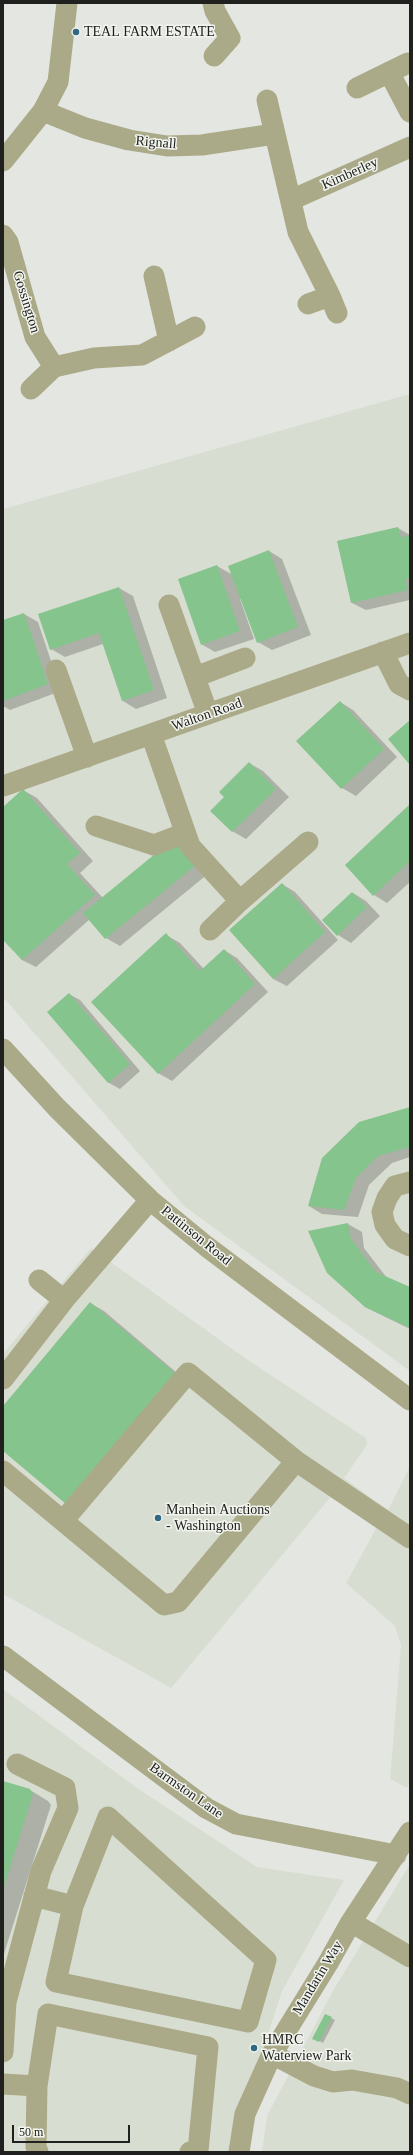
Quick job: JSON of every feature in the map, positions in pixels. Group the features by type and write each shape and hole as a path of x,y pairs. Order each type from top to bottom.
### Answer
{"street":[{"path":"3,161 42,111 58,82 67,3"},
{"path":"213,3 215,11 230,38 214,56"},
{"path":"357,88 408,63"},
{"path":"389,72 410,112"},
{"path":"267,100 298,232 334,305 308,304"},
{"name":"Rignall","path":"42,111 85,128 129,140 167,146 202,145 274,134"},
{"name":"Kimberley","path":"291,200 410,147"},
{"name":"Gossington","path":"3,235 8,242 35,337 54,368"},
{"path":"154,276 168,341"},
{"path":"31,388 54,368 94,358 142,355 195,327"},
{"path":"169,605 208,714"},
{"name":"Walton Road","path":"3,786 410,643"},
{"path":"383,652 399,684 410,690"},
{"path":"194,677 245,658"},
{"path":"56,670 87,757"},
{"path":"151,734 190,846 240,901"},
{"path":"96,826 154,845 185,833"},
{"path":"210,930 240,901 308,842"},
{"name":"Pattinson Road","path":"3,1049 57,1108 150,1200 206,1246 410,1400"},
{"path":"410,1182 395,1186 387,1198 382,1212 385,1225 395,1239 410,1246"},
{"path":"3,1379 64,1300 150,1200"},
{"path":"39,1280 64,1300"},
{"path":"63,1521 188,1374 296,1461 403,1533"},
{"path":"3,1471 164,1605 178,1602 296,1461"},
{"name":"Barmston Lane","path":"3,1656 206,1808 236,1824 396,1855"},
{"path":"3,2052 6,2002 34,1896 41,1871 68,1808 65,1788 17,1764"},
{"path":"108,1817 266,1960 248,2022 56,1982 73,1906 108,1817"},
{"path":"396,1855 410,1832"},
{"name":"Mandarin Way","path":"239,2152 245,2114 272,2054 328,1963 351,1922 396,1855"},
{"path":"34,1896 73,1906"},
{"path":"351,1922 410,1957"},
{"path":"379,1938 410,1937"},
{"path":"38,2152 36,2147 37,2086 48,2014 208,2047 198,2152 190,2152"},
{"path":"272,2054 314,2076 333,2082 352,2080 397,2088 410,2094"},
{"path":"3,2084 37,2086"}],"shaded area":[{"path":"410,394 410,1371 184,1206 3,997 3,509"},
{"name":"Manhein Auctions - Washington","path":"91,1248 248,1360 366,1438 367,1445 344,1478 388,1510 410,1466 410,1783 407,1788 390,1779 401,1645 395,1626 346,1583 378,1525 334,1493 171,1688 3,1594 3,1354"},
{"path":"3,1689 137,1788 257,1867 344,1880 282,1991 230,2152 3,2152"},
{"path":"410,1864 410,2152 262,2152 267,2116 334,1989"}],"building":[{"path":"398,527 401,538 410,535 410,578 405,579 408,590 351,603 337,541"},
{"path":"269,550 298,627 257,643 228,566"},
{"path":"217,565 240,631 201,645 178,579"},
{"path":"119,587 154,690 122,701 99,633 50,650 38,614"},
{"path":"24,613 48,684 3,701 3,620"},
{"path":"340,701 384,749 341,789 296,741"},
{"path":"410,720 410,765 388,739"},
{"path":"249,762 276,789 232,832 210,811 224,797 219,792"},
{"path":"23,789 80,853 67,864 95,895 22,960 3,940 3,807"},
{"path":"410,804 410,861 373,896 345,865"},
{"path":"172,840 196,865 105,939 83,913"},
{"path":"282,883 325,932 273,979 229,930"},
{"path":"352,892 367,907 337,936 322,920"},
{"path":"166,933 200,971 224,949 255,984 158,1074 91,1002"},
{"path":"69,993 130,1064 108,1083 47,1012"},
{"path":"410,1107 410,1147 378,1156 356,1178 344,1210 308,1206 322,1158 359,1122"},
{"path":"348,1223 351,1239 376,1272 410,1287 410,1328 365,1307 327,1273 308,1231"},
{"path":"90,1302 176,1374 66,1504 3,1451 3,1406"},
{"path":"3,1781 30,1789 33,1794 3,1890"},
{"path":"325,2014 332,2017 319,2042 312,2039"}],"place":[{"name":"TEAL FARM ESTATE","path":"76,32"},
{"name":"Manhein Auctions - Washington","path":"158,1518"},
{"name":"HMRC Waterview Park","path":"254,2048"}]}
